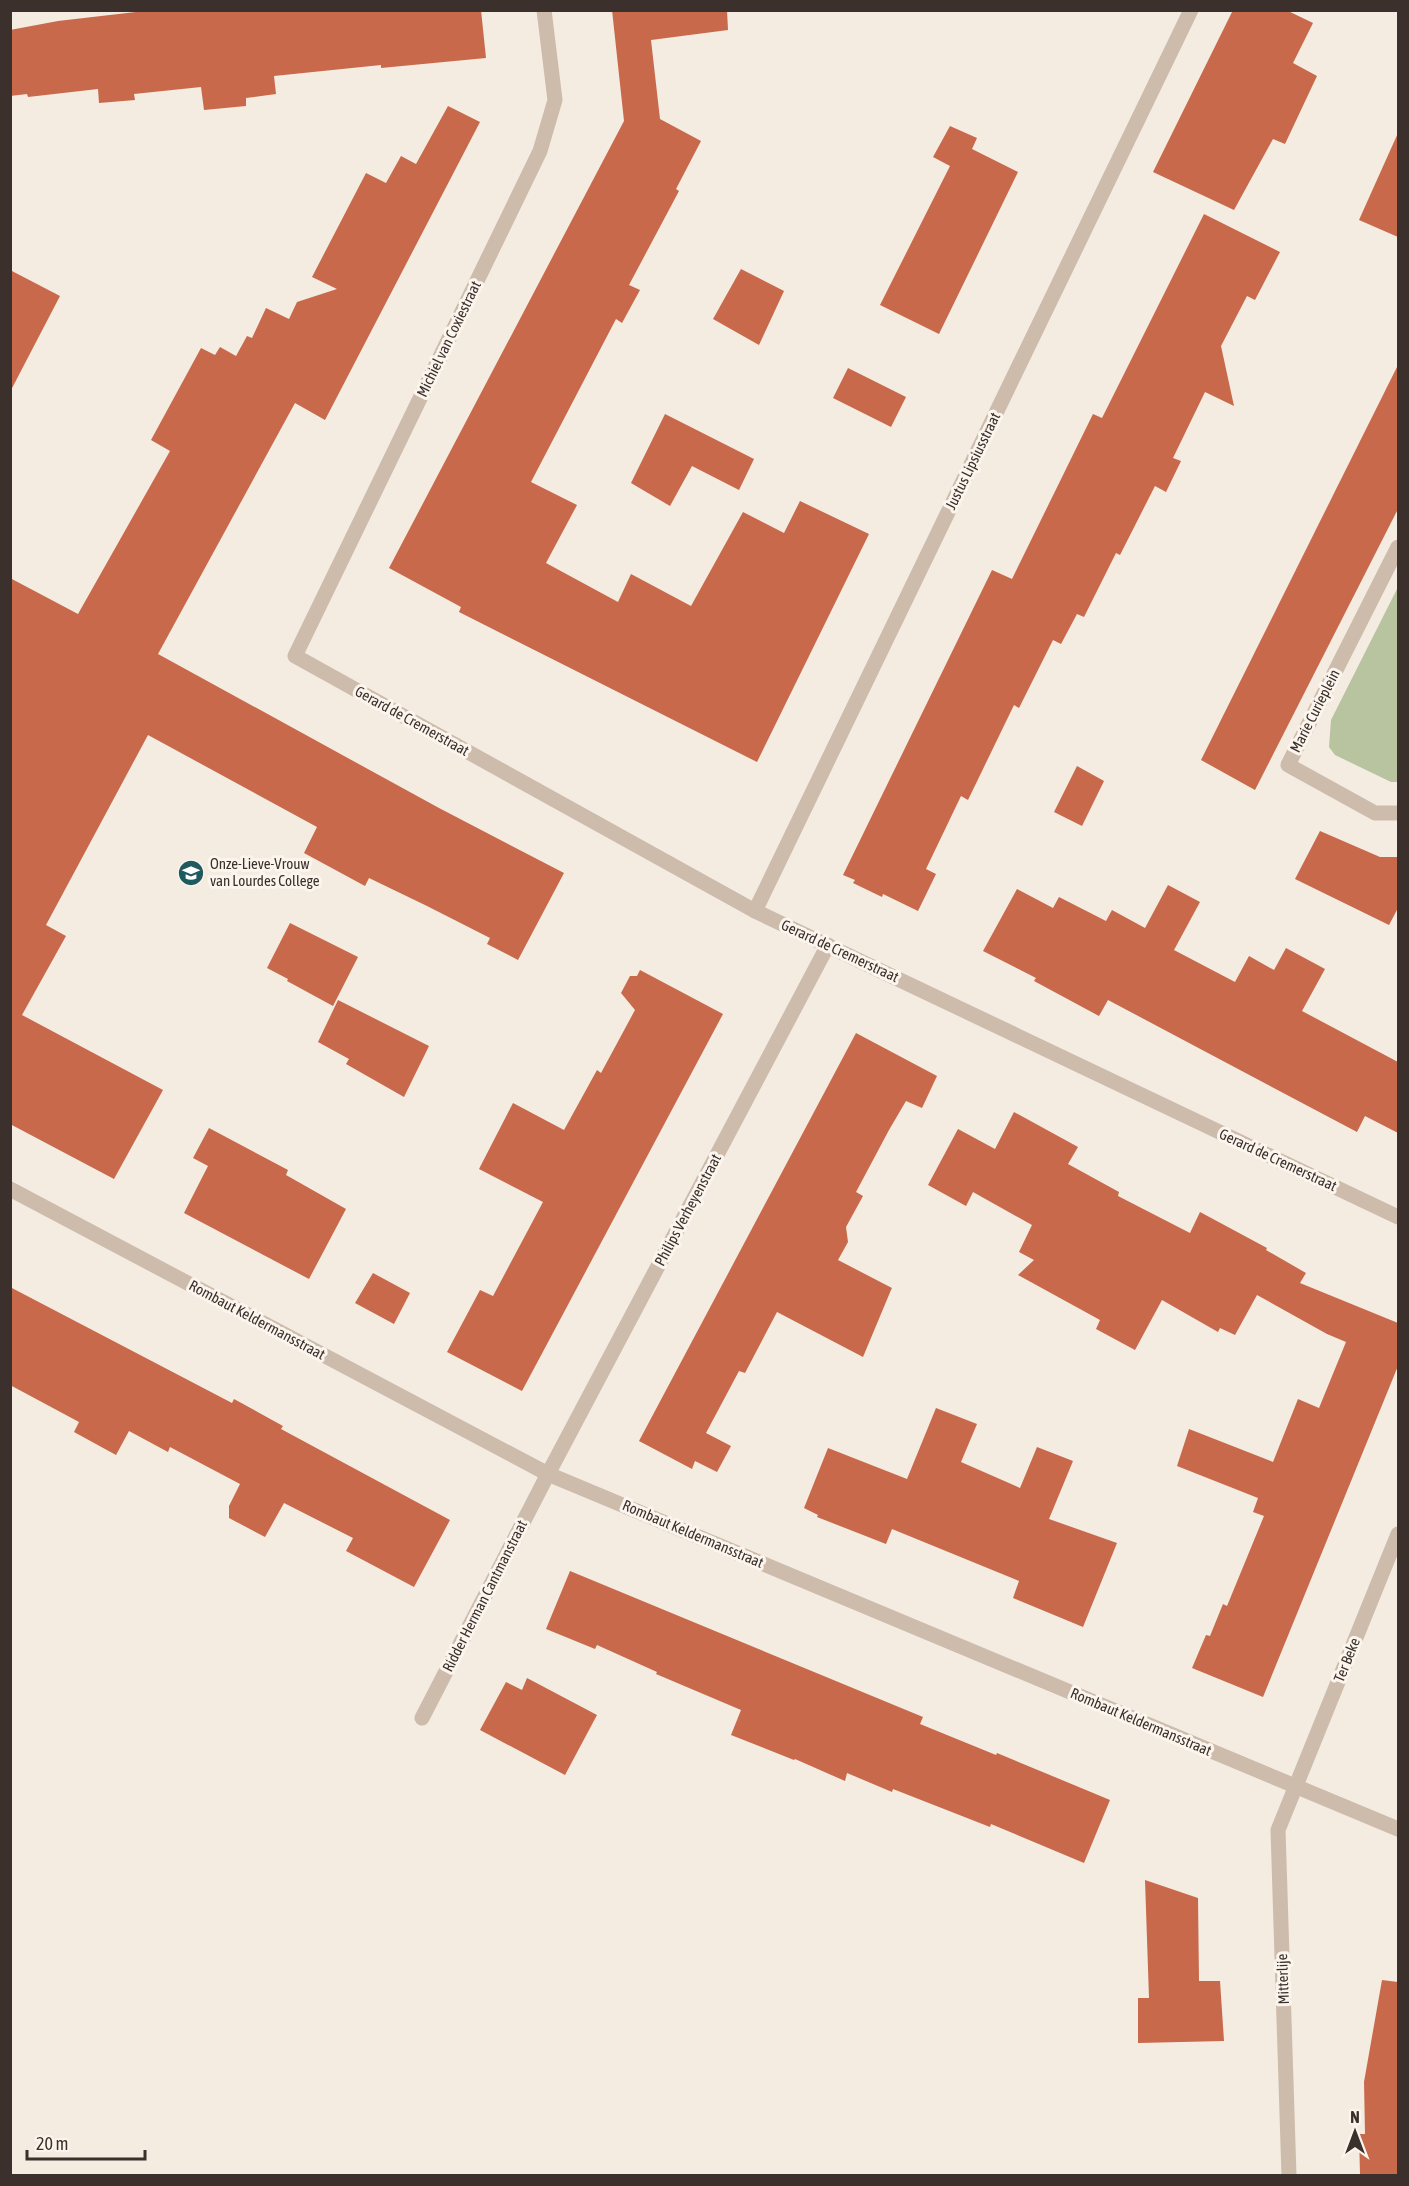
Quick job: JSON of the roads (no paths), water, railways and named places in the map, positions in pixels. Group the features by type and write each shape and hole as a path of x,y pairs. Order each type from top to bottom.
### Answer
{"street":[{"name":"Michiel van Coxiestraat","path":"296,656 540,151 555,100 544,10"},
{"name":"Justus Lipsiusstraat","path":"756,911 1191,10"},
{"name":"Marie Curieplein","path":"1398,547 1288,765 1375,813 1398,813"},
{"name":"Gerard de Cremerstraat","path":"296,656 756,911 1398,1217"},
{"name":"Philips Verheyenstraat","path":"548,1474 828,945"},
{"name":"Rombaut Keldermansstraat","path":"10,1190 548,1474 1398,1829"},
{"name":"Ridder Herman Cantmanstraat","path":"422,1718 548,1474"},
{"name":"Ter Beke","path":"1296,1786 1398,1534"},
{"name":"Mitterlije","path":"1289,2175 1278,1830 1296,1786"}],"place":[{"name":"Onze-Lieve-Vrouw van Lourdes College","path":"191,873"}]}
